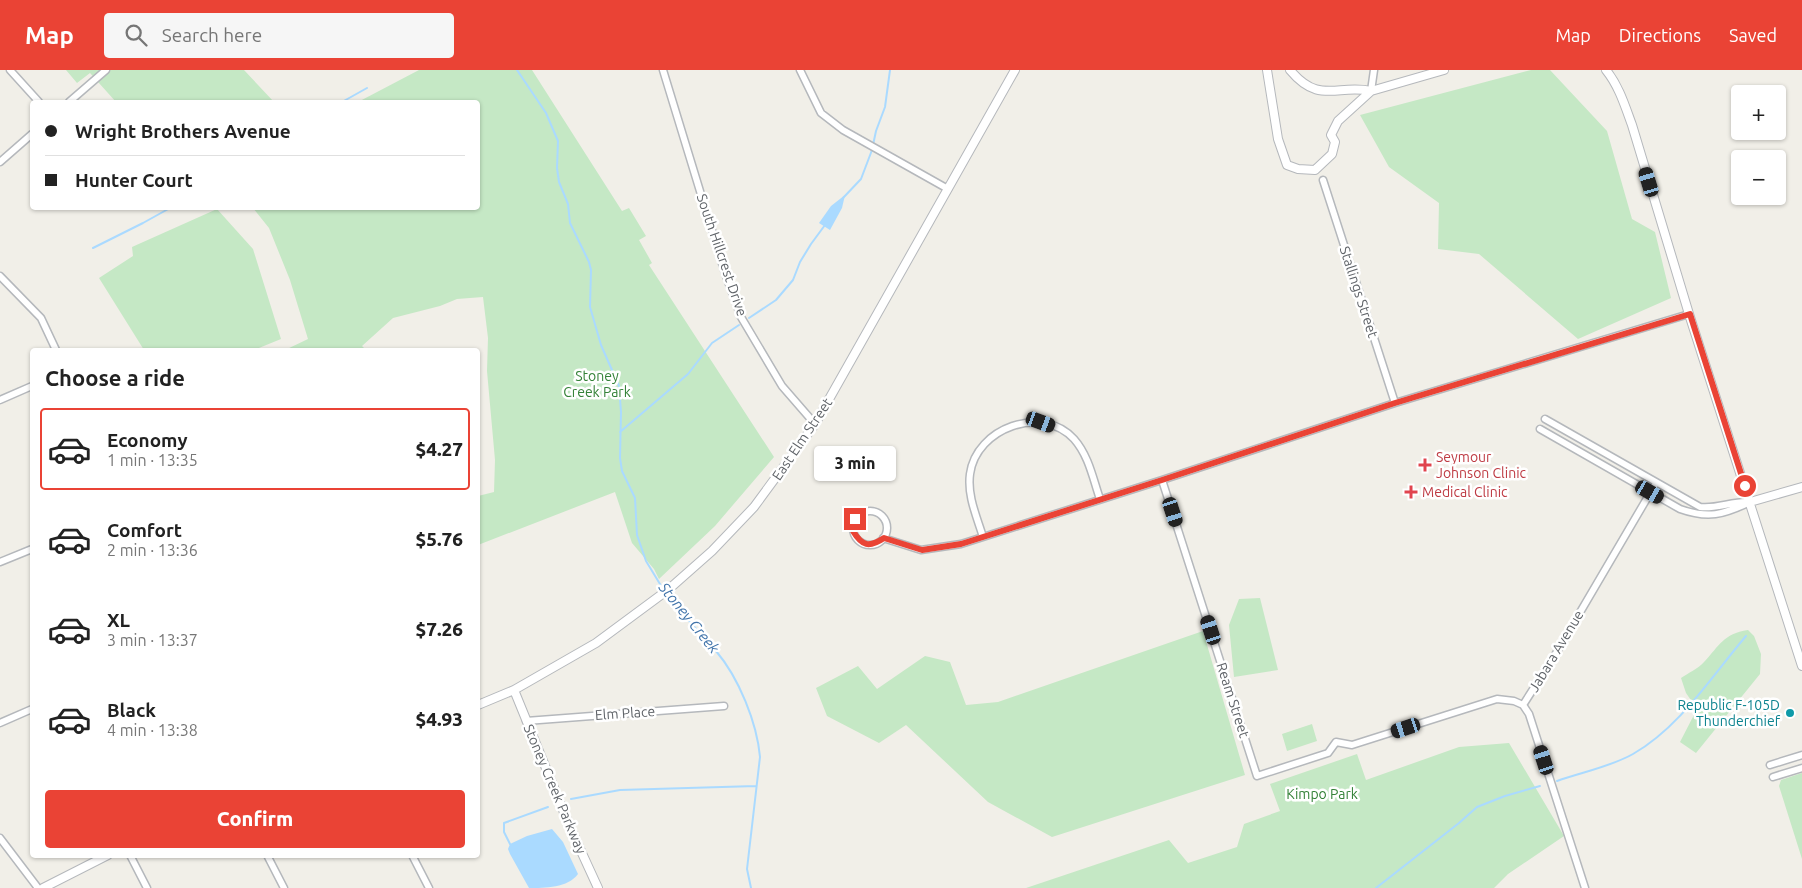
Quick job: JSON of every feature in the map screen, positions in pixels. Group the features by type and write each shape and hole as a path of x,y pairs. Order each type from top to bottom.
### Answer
{"street":[{"path":"10,70 37,100"},
{"path":"71,100 106,70"},
{"name":"South Hillcrest Drive","path":"663,70 741,317 782,386 815,424"},
{"path":"800,70 821,113 843,130 948,189"},
{"name":"East Elm Street","path":"480,704 514,690 596,643 669,589 712,551 754,507 815,424 1015,70"},
{"path":"1267,70 1278,139 1287,165 1298,169 1316,170 1332,154 1335,142 1331,134 1338,121 1371,91 1374,70"},
{"path":"1290,70 1302,82 1317,90 1330,92 1359,89 1371,91 1444,70"},
{"path":"1606,70 1612,78 1624,104 1802,666"},
{"path":"0,162 30,136"},
{"name":"Stallings Street","path":"1323,180 1395,403"},
{"path":"0,276 41,318 55,348"},
{"path":"884,538 922,550 961,544 1395,403 1690,314"},
{"path":"0,400 30,387"},
{"path":"1545,419 1700,507 1710,508 1734,502 1750,502"},
{"path":"983,537 969,492 970,472 978,453 990,437 1006,427 1023,422 1041,422 1059,429 1073,438 1085,454 1100,499"},
{"path":"1540,429 1680,510 1696,515 1710,516 1735,510 1750,502 1802,487"},
{"name":"Ream Street","path":"1162,480 1257,776 1328,753 1336,742 1352,745 1498,699 1514,701 1523,705"},
{"name":"Jabara Avenue","path":"1585,888 1530,714 1523,705 1555,655 1656,482"},
{"path":"874,511 884,518 887,526 884,538 875,544 868,545 859,541 853,531 855,519 864,512 874,511"},
{"path":"0,562 30,550"},
{"name":"Stoney Creek Parkway","path":"514,690 570,827 598,888"},
{"name":"Elm Place","path":"526,721 724,706"},
{"path":"0,723 30,710"},
{"path":"1770,765 1802,755"},
{"path":"1773,777 1802,768"},
{"path":"0,838 38,888"},
{"path":"43,888 102,858"},
{"path":"132,858 147,888"},
{"path":"269,858 284,888"},
{"path":"414,858 429,888"}],"green space":[{"path":"66,70 244,70 272,100 114,100 90,73 77,83"},
{"name":"Stoney Creek Park","path":"419,70 532,70 622,211 629,208 646,236 639,240 652,263 649,265 774,457 715,526 659,579 654,569 632,543 615,492 480,544 480,496 494,492 495,460 487,371 488,338 483,297 457,299 440,306 393,318 362,346 364,348 289,348 308,339 290,280 269,228 255,210 480,210 480,100 362,100"},
{"path":"1531,70 1550,70 1607,131 1632,219 1655,232 1671,298 1578,339 1479,254 1438,249 1439,203 1389,167 1360,115"},
{"path":"218,210 253,249 281,339 259,348 143,348 99,278 133,256 132,247"},
{"path":"1260,598 1278,670 1234,677 1229,625 1239,599"},
{"path":"1748,630 1754,636 1761,654 1760,674 1696,753 1680,742 1697,709 1686,693 1681,678 1702,664 1727,637"},
{"path":"1203,631 1245,775 1052,837 988,802 906,725 879,743 827,716 816,688 858,666 877,689 925,656 950,662 966,705 998,702"},
{"path":"1312,724 1317,741 1287,751 1282,734"},
{"name":"Kimpo Park","path":"1509,743 1564,836 1508,874 1494,888 1026,888 1169,840 1188,863 1237,847 1244,824 1280,811 1270,784 1357,754 1366,780 1459,747"},
{"path":"1802,773 1802,859 1779,786 1781,780"}],"water":[{"path":"845,195 842,208 830,230 819,223 831,206"},
{"path":"552,829 563,842 578,874 574,879 562,885 529,888 508,849 510,844 527,836"}],"waterway":[{"name":"Stoney Creek","path":"517,70 546,113 558,141 557,168 559,182 568,204 570,223 591,270 590,307 601,345 619,386 621,412 620,458 622,471 635,498 637,535 646,561 663,589"},
{"path":"873,145 885,107 890,70"},
{"path":"346,100 367,88"},
{"path":"843,198 861,179 872,150"},
{"path":"93,248 166,210"},
{"path":"749,318 776,300 793,280 800,262 825,225"},
{"path":"620,432 688,374 712,343 739,325"},
{"name":"Stoney Creek","path":"665,593 724,662 739,687 751,716 760,757 747,869 751,888"},
{"path":"1557,781 1615,762 1633,754 1650,743 1680,716 1746,636"},
{"path":"571,799 620,790 756,786"},
{"path":"1376,888 1477,807 1505,796 1540,786"},
{"path":"510,844 504,832 504,823 548,807"}],"place":[{"name":"Seymour Johnson Clinic","path":"1425,465"},
{"name":"Medical Clinic","path":"1411,492"},
{"name":"Republic F-105D Thunderchief","path":"1790,713"}],"route":[{"path":"855,519 853,531 859,541 868,545 875,544 884,538 922,550 961,544 1395,403 1690,314 1745,486"}]}
